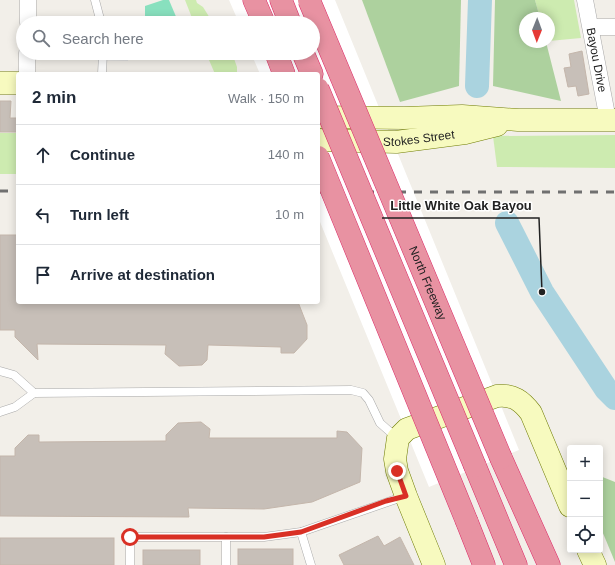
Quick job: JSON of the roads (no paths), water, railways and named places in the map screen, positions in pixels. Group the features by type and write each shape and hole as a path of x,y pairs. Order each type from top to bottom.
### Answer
{"highway":[{"path":"254,0 261,16"},
{"path":"281,0 287,16"},
{"name":"North Freeway","path":"310,0 317,16"},
{"name":"North Freeway","path":"320,24 501,458 549,565"},
{"path":"279,60 283,72"},
{"path":"306,60 311,72"},
{"path":"320,94 516,565"},
{"path":"320,162 484,565"}],"street":[{"path":"28,0 28,16"},
{"name":"Bayou Drive","path":"585,0 612,120"},
{"path":"591,27 615,27"},
{"path":"27,72 28,60"},
{"path":"0,83 16,83"},
{"name":"Stokes Street","path":"320,117 404,118 462,116 518,120 612,120"},
{"name":"Stokes Street","path":"320,140 396,142 465,133 518,120"},
{"path":"434,565 397,471 395,459 398,438 407,429 497,396 504,395 514,397 523,402 531,412 567,499"},
{"path":"589,553 595,565"}],"lane":[{"path":"94,0 99,16"},
{"path":"102,72 103,60"},
{"path":"0,371 14,375 34,393"},
{"path":"0,412 15,407 34,393 351,390 363,393 369,400 380,423 398,438"},
{"path":"130,565 130,537 264,537 301,532 386,501 406,496"},
{"path":"301,532 311,565"},
{"path":"226,537 226,565"}],"waterway":[{"path":"477,86 480,0"},
{"path":"507,223 542,292 606,389 615,398"}],"railway":[{"path":"0,191 16,191"},
{"path":"320,192 615,192"}],"place":[{"name":"Little White Oak Bayou","path":"542,292"}]}
